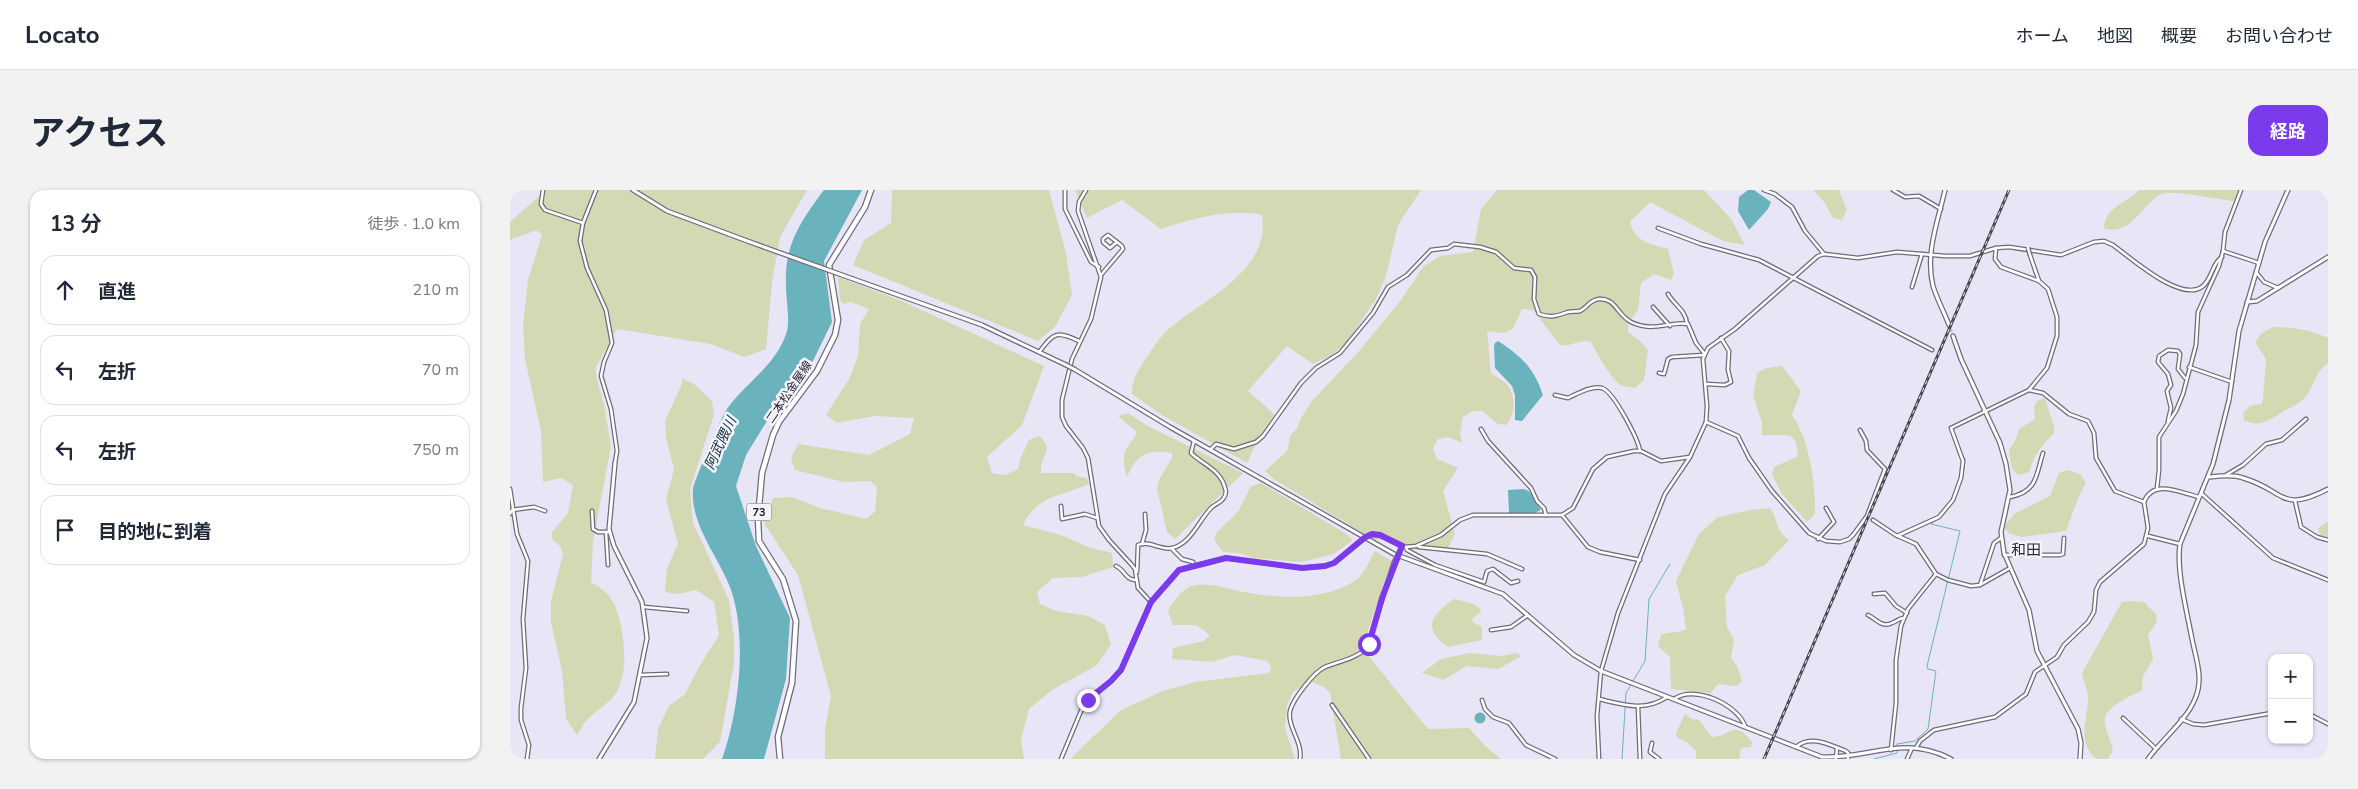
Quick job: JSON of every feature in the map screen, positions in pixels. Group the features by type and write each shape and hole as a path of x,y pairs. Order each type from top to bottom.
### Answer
{"main road":[{"name":"二本松金屋線","path":"780,759 778,737 792,683 796,621 783,579 759,541 758,518 762,474 769,443 778,424 817,371 837,329 838,320 829,265 865,207 871,190"}],"street":[{"path":"543,190 541,204 546,210 583,223"},
{"path":"596,190 583,223 580,241 587,268 606,310 612,343 604,362 602,376 611,409 617,451 607,532 608,565"},
{"path":"633,190 667,211 982,325 1040,351 1364,538 1416,563 1484,584"},
{"path":"1065,190 1065,209 1091,262 1099,267"},
{"path":"1086,190 1079,202 1078,211 1099,267 1101,284 1091,319 1072,359 1061,406 1066,426 1084,448 1088,458 1097,518 1102,530 1132,564 1136,573"},
{"path":"1764,190 1792,207 1805,231 1824,254"},
{"path":"1893,190 1905,197 1919,196 1941,209"},
{"path":"1946,190 1931,256 1934,288 1949,326"},
{"path":"1907,759 1920,741 1934,730 1994,717 2026,694 2033,675 2056,657 2064,645 2088,622 2094,612 2096,590 2100,582 2144,544 2148,536 2144,502 2149,494 2157,488 2159,470 2158,443 2161,432 2178,404 2198,335 2198,312 2222,257 2225,232 2241,190"},
{"path":"2148,759 2181,719 2196,697 2200,674 2183,586 2179,554 2180,544 2201,496 2222,431 2232,382 2239,331 2265,242 2288,190"},
{"path":"1658,228 1701,244 1759,260 1932,350"},
{"path":"1101,274 1123,249 1122,246 1117,242 1108,235 1102,241 1110,248 1117,242"},
{"path":"1659,373 1664,374 1668,360 1672,357 1704,354 1818,256 1824,254 1858,258 1893,253 1931,256 1970,256 1996,248 2009,247 2061,255 2094,242 2104,241 2113,245 2150,272 2188,291 2195,291 2205,285 2218,260 2222,257"},
{"path":"1211,449 1216,444 1222,444 1230,449 1245,446 1263,436 1301,383 1316,368 1340,353 1350,342 1373,313 1393,283 1407,275 1426,255 1437,248 1462,244 1480,247 1496,252 1514,268 1531,270 1535,277 1534,299 1539,314 1554,317 1580,311 1591,301 1606,300 1612,301 1625,318 1634,323 1655,327 1687,324"},
{"path":"1897,536 1939,518 1953,500 1961,478 1963,460 1951,428 2029,390 2049,365 2057,328 2057,317 2050,292 2039,281 2002,267 1995,259 1996,248"},
{"path":"2028,248 2039,281"},
{"path":"2223,252 2259,263"},
{"path":"1912,287 1922,254"},
{"path":"2248,302 2257,301 2328,257"},
{"path":"2256,272 2264,282 2278,288"},
{"path":"1599,759 1597,716 1601,671 1618,613 1665,494 1690,457 1706,422 1704,354 1696,343 1687,324 1687,318 1668,294"},
{"path":"1653,307 1670,326"},
{"path":"1040,351 1052,336 1058,334 1080,341"},
{"path":"1953,336 1961,359 2003,453 2009,480 2010,496 2001,538 2004,555 2029,610 2037,651 2078,729 2081,743 2080,759"},
{"path":"1706,384 1725,385 1731,382 1728,368 1729,351 1721,338"},
{"path":"2168,423 2171,408 2167,391 2171,385 2168,374 2158,362 2159,356 2168,350 2178,351 2180,354 2178,368 2186,378"},
{"path":"2189,367 2232,382"},
{"path":"1555,395 1561,398 1568,398 1590,390 1604,389 1625,414 1640,451"},
{"path":"2029,390 2043,393 2069,414 2088,421 2094,433 2096,458 2115,491 2144,502"},
{"path":"2226,476 2243,465 2262,447 2282,440 2306,419"},
{"path":"1706,422 1738,436 1749,458 1772,491 1809,533 1818,539 1840,542 1849,539 1867,516 1884,473 1885,467 1867,450 1866,440 1860,430"},
{"path":"1481,429 1488,441 1530,488 1537,502 1544,508 1546,516"},
{"path":"1151,602 1140,592 1136,580 1137,547 1142,544 1172,548 1178,546 1192,534 1210,509 1220,502 1226,492 1222,480 1208,464 1191,453 1194,441"},
{"path":"1418,546 1441,535 1460,520 1473,515 1562,515 1573,508 1593,469 1602,459 1613,454 1640,451 1661,461 1690,457"},
{"path":"2010,496 2023,494 2035,481 2043,453"},
{"path":"2208,476 2245,478 2295,501 2306,500 2328,489"},
{"path":"2157,488 2201,496 2274,558 2328,580"},
{"path":"510,489 517,534 528,561 523,618 526,668 521,708 521,720 529,745 527,759"},
{"path":"2295,501 2300,527 2317,537 2328,540"},
{"path":"1061,506 1062,519 1084,514 1097,518"},
{"path":"510,514 514,509 534,507 545,511"},
{"path":"1818,539 1834,522 1826,508"},
{"path":"592,511 593,529 598,532 607,532"},
{"path":"1142,544 1146,530 1145,514"},
{"path":"1562,515 1588,547 1600,552 1640,560"},
{"path":"1872,520 1897,536 1916,544 1936,574 1948,580 1980,586 2010,568"},
{"path":"599,759 630,710 640,675 646,638 644,607 607,532"},
{"path":"1061,759 1081,711 1088,700 1121,670 1151,602 1179,570 1226,558 1266,564 1318,568 1334,563 1364,538 1376,534 1404,546 1429,562 1484,584 1503,594 1574,655 1601,671 1673,700 1822,757 1848,759 1891,750 1914,748 1933,751 1951,759"},
{"path":"2148,536 2180,544"},
{"path":"1980,586 1994,543 2001,538"},
{"path":"2004,555 2060,555 2063,554 2064,538"},
{"path":"1404,546 1493,555 1522,569"},
{"path":"1300,759 1299,743 1290,718 1295,700 1320,670 1349,659 1367,648 1394,562 1404,546"},
{"path":"1172,548 1182,559 1193,562 1194,565"},
{"path":"1116,566 1128,578 1136,580"},
{"path":"1484,584 1487,571 1493,569 1511,582 1518,581"},
{"path":"1891,750 1896,703 1898,642 1904,618 1936,574"},
{"path":"1874,594 1885,593 1896,606 1907,613"},
{"path":"644,607 687,611"},
{"path":"1491,630 1511,627 1528,614"},
{"path":"1868,615 1884,625 1904,618"},
{"path":"640,675 667,674"},
{"path":"1673,700 1684,695 1708,695 1742,720 1745,728"},
{"path":"1599,699 1638,707 1660,702 1668,697"},
{"path":"1482,700 1485,709 1493,717 1509,723 1526,744 1555,759"},
{"path":"1332,705 1369,759"},
{"path":"1638,707 1640,759"},
{"path":"2181,719 2200,725 2268,714"},
{"path":"2313,716 2328,724"},
{"path":"2123,718 2156,748"},
{"path":"1796,747 1804,742 1816,741 1848,752 1848,759"},
{"path":"1652,743 1650,752 1659,759"},
{"path":"1837,748 1838,759"}],"green space":[{"path":"546,190 807,190 780,237 772,282 766,349 744,357 711,344 617,329 596,367 596,376 604,404 611,447 593,541 591,582 608,595 615,606 623,638 624,662 623,674 616,693 610,701 586,721 577,735 566,719 562,671 551,622 551,601 563,554 560,546 552,539 552,532 568,513 573,485 561,478 543,482 541,431 525,359 523,326 528,280 542,235 538,231 534,231 510,240 510,222"},
{"path":"892,190 1049,190 1066,253 1072,295 1055,327 1038,341 853,265 864,240 891,223"},
{"path":"1075,190 1421,190 1398,225 1386,276 1376,299 1347,342 1332,355 1313,364 1287,346 1248,391 1275,415 1260,435 1247,463 1162,415 1132,394 1137,372 1163,334 1233,281 1246,267 1256,252 1262,234 1262,215 1250,213 1224,214 1198,218 1161,229 1122,200 1087,218"},
{"path":"1497,190 1704,190 1731,219 1745,245 1723,241 1650,202 1630,222 1632,229 1639,238 1649,244 1668,249 1674,274 1671,280 1654,274 1641,283 1638,310 1628,323 1628,332 1648,350 1644,380 1635,388 1623,386 1614,379 1591,342 1582,341 1560,345 1533,310 1522,309 1513,329 1504,333 1487,331 1491,373 1505,382 1511,390 1513,411 1511,417 1506,425 1498,424 1482,411 1473,411 1463,417 1460,433 1462,443 1448,437 1438,439 1433,448 1437,459 1458,468 1443,491 1455,534 1446,552 1398,548 1391,540 1375,540 1275,480 1265,471 1287,451 1291,434 1297,429 1301,418 1313,400 1360,350 1401,300 1424,266 1440,256 1473,252 1481,209"},
{"path":"1813,190 1839,190 1847,210 1842,220 1833,218 1825,203"},
{"path":"2139,190 2239,190 2239,196 2233,201 2186,194 2161,194 2129,224 2113,230 2104,228 2105,221 2112,210"},
{"path":"838,277 902,301 1044,366 1022,425 987,457 992,473 1006,475 1018,469 1029,440 1039,436 1044,441 1047,449 1041,473 1074,473 1076,476 1087,478 1089,484 1043,502 1035,508 1023,525 1061,535 1088,547 1112,553 1113,567 1082,577 1053,578 1037,592 1040,604 1056,611 1088,616 1105,625 1111,644 1097,665 1052,690 1029,709 1021,740 1024,759 825,759 825,729 831,696 798,575 764,523 773,498 792,497 820,508 867,519 875,511 877,487 870,481 844,482 795,470 791,458 798,444 869,455 910,434 914,418 875,416 837,423 826,415 849,379 858,356 860,324 869,309 851,302 844,304 840,300"},
{"path":"2273,327 2301,330 2328,338 2328,363 2320,370 2309,392 2301,401 2265,422 2249,423 2244,420 2243,413 2250,406 2262,404 2266,359 2255,342 2262,333"},
{"path":"1782,366 1801,391 1792,415 1803,436 1813,476 1815,514 1807,522 1782,494 1772,475 1774,467 1798,456 1796,442 1791,436 1762,435 1762,422 1753,396 1757,373 1767,368"},
{"path":"682,378 694,384 712,401 714,415 690,489 693,523 729,600 734,638 734,663 720,742 703,759 655,759 658,729 669,706 685,694 719,635 714,602 696,590 679,594 665,592 667,568 678,544 666,499 674,469 666,438 665,421 682,384"},
{"path":"2045,398 2054,427 2054,434 2039,451 2029,472 2018,475 2012,469 2009,450 2016,439 2019,429 2035,419 2034,408 2037,401"},
{"path":"1128,413 1146,425 1243,473 1175,539 1167,532 1157,489 1159,480 1172,458 1172,453 1156,452 1144,455 1135,463 1127,477 1124,454 1137,434 1135,430 1118,416"},
{"path":"2067,470 2080,474 2086,483 2066,531 2022,537 2010,534 2004,527 2014,514 2050,496 2059,473"},
{"path":"1261,483 1345,533 1353,540 1334,554 1301,562 1254,558 1239,553 1223,552 1214,539 1217,532 1238,512 1251,486"},
{"path":"1770,508 1779,529 1789,540 1765,565 1738,575 1725,596 1727,627 1734,640 1731,658 1737,666 1742,680 1739,685 1734,686 1718,684 1711,693 1671,689 1670,657 1658,646 1661,635 1686,629 1676,581 1699,534 1718,517"},
{"path":"2328,522 2328,537 2320,535 2318,528"},
{"path":"1375,551 1392,561 1362,648 1428,729 1469,728 1485,746 1501,759 1341,759 1330,693 1324,687 1310,681 1293,692 1287,705 1285,728 1295,759 1070,759 1121,710 1163,691 1195,682 1269,673 1271,669 1268,661 1234,655 1212,662 1172,659 1173,648 1204,641 1210,635 1196,625 1173,625 1168,611 1184,590 1191,586 1204,584 1272,596 1317,595 1344,587 1356,580 1364,571"},
{"path":"1454,599 1471,603 1480,608 1481,612 1473,618 1472,622 1482,627 1482,640 1448,647 1434,634 1432,628 1435,616"},
{"path":"2122,602 2144,602 2157,615 2156,623 2148,635 2153,659 2143,676 2142,690 2112,707 2105,717 2106,730 2113,750 2108,759 2097,759 2087,747 2085,739 2088,697 2082,673"},
{"path":"1470,653 1501,656 1516,653 1522,656 1498,669 1467,666 1443,680 1422,673 1441,659"},
{"path":"1685,714 1692,719 1699,720 1712,737 1732,730 1740,731 1752,742 1751,747 1741,748 1739,759 1696,759 1696,751 1687,742 1677,738 1676,733"}],"water":[{"name":"阿武隈川","path":"824,190 862,190 824,261 832,322 812,363 773,411 746,455 736,486 756,546 790,618 786,679 764,759 722,759 737,697 740,650 739,628 736,606 730,587 700,527 696,515 693,489 708,449 727,409 769,364 782,343 788,326 786,271 791,246 801,224"},
{"path":"1748,190 1754,190 1771,202 1768,209 1749,230 1738,211 1739,197"},
{"path":"1498,341 1520,358 1531,370 1543,395 1522,421 1515,420 1515,395 1512,386 1495,368 1494,346"},
{"path":"1524,489 1529,491 1541,510 1532,514 1509,513 1508,490"},
{"path":"1480,712 1486,718 1480,724 1474,718"}],"waterway":[{"path":"1874,759 1897,753 1897,744 1915,741 1928,729 1936,671 1928,669 1927,666 1960,531 1931,524 1946,511 1956,496 1962,478 1965,458"},
{"path":"1633,681 1645,661 1649,599 1670,564"},
{"path":"1622,759 1626,693 1631,685"}],"tunnel":[{"path":"1949,325 1953,336"}],"railway":[{"path":"1764,759 2009,190"}],"district":[{"name":"和田","path":"2026,550"}],"route":[{"path":"1088,700 1121,670 1128,658 1151,602 1176,573 1186,567 1222,558 1313,568 1334,563 1364,538 1372,534 1392,540 1402,546 1394,562 1369,644"}]}
